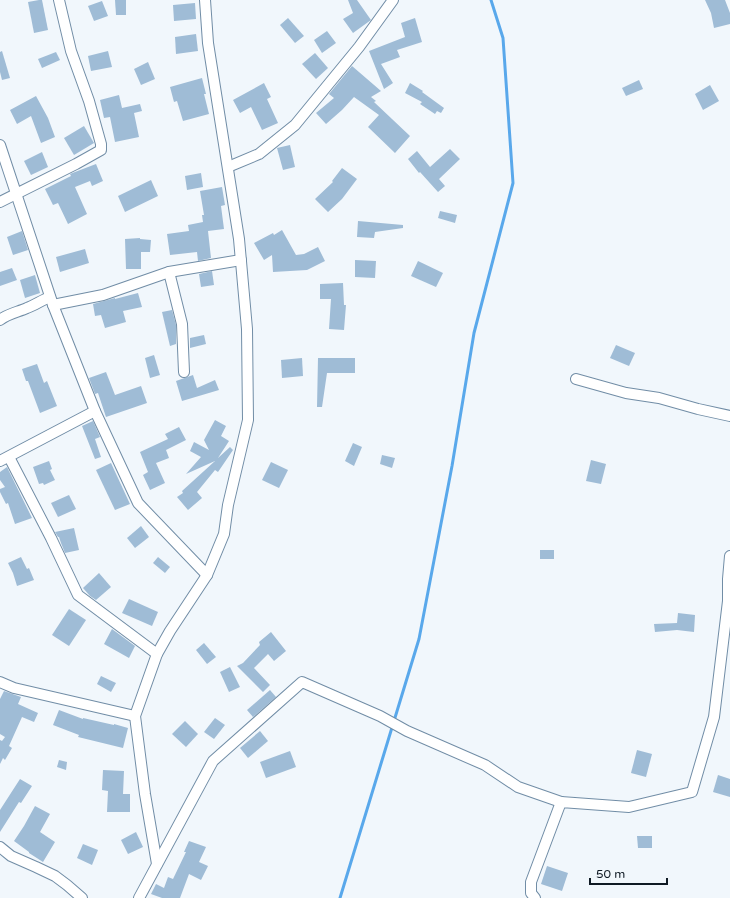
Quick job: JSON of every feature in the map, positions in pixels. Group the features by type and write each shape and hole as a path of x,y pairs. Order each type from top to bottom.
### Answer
{"street":[{"path":"0,202 101,150 101,144 89,101 71,51 59,0"},
{"path":"157,864 145,794 135,716 157,654 170,631 207,575 224,534 228,505 248,420 247,329 239,239 208,43 205,0"},
{"path":"228,167 259,154 295,124 359,47 393,0"},
{"path":"0,145 52,301 95,412 138,503 207,575"},
{"path":"0,320 44,299 52,301 103,295 169,272 241,260"},
{"path":"169,272 182,324 184,372"},
{"path":"576,379 626,393 659,398 730,416"},
{"path":"95,412 5,459 51,538 78,595 157,654"},
{"path":"139,898 213,761 302,682 380,716 407,731 485,765 518,786 561,802 629,807 692,792 714,717 728,602 730,556"},
{"path":"0,682 14,688 135,716"},
{"path":"535,898 530,893 531,882 561,802"},
{"path":"0,847 11,856 55,876 82,898"}],"building":[{"path":"42,0 48,30 34,33 28,2"},
{"path":"115,0 126,0 126,15 116,15"},
{"path":"348,0 357,0 371,20 353,33 343,19 353,13"},
{"path":"705,0 725,0 730,13 730,24 714,28 711,13"},
{"path":"102,1 108,16 94,21 88,6"},
{"path":"195,3 196,19 174,21 173,5"},
{"path":"288,18 304,36 295,43 280,25"},
{"path":"415,18 422,42 397,50 400,57 381,64 393,83 384,89 369,51 405,37 401,23"},
{"path":"327,31 336,43 322,53 314,40"},
{"path":"196,34 198,51 176,54 175,37"},
{"path":"2,51 10,78 2,80 0,72 0,52"},
{"path":"108,51 112,67 91,71 88,56"},
{"path":"56,52 60,60 42,68 38,59"},
{"path":"315,53 328,68 316,79 302,64"},
{"path":"148,62 155,79 141,85 134,69"},
{"path":"352,66 381,91 371,97 376,101 374,102 410,136 395,153 368,127 379,115 354,97 326,124 316,113 334,98 329,94"},
{"path":"202,78 209,114 183,121 177,101 174,102 170,87"},
{"path":"639,80 643,89 626,96 622,88"},
{"path":"264,83 271,97 267,99 278,123 262,130 251,107 240,113 233,100"},
{"path":"410,83 423,91 422,92 444,108 441,113 437,111 435,114 420,104 422,102 405,93"},
{"path":"710,85 719,101 703,110 695,94"},
{"path":"119,95 122,108 140,104 142,111 134,113 139,137 115,142 110,117 104,118 100,100"},
{"path":"36,96 48,118 55,137 41,143 31,116 17,124 10,110"},
{"path":"84,126 94,143 74,155 64,138"},
{"path":"290,145 295,167 283,170 277,148"},
{"path":"450,149 460,159 439,179 445,186 438,192 420,172 419,173 408,159 417,151 430,167"},
{"path":"42,152 48,167 31,175 24,161"},
{"path":"96,164 103,181 92,186 90,181 75,187 87,214 68,224 58,203 53,205 45,189 71,176 70,174"},
{"path":"342,168 357,179 342,199 328,212 315,199 333,182 332,181"},
{"path":"201,173 203,187 187,190 185,176"},
{"path":"151,180 158,196 125,212 118,196"},
{"path":"222,187 225,205 221,206 224,229 208,231 211,258 198,261 197,252 170,255 167,234 189,231 188,225 203,222 202,215 204,215 200,191"},
{"path":"440,211 457,215 455,223 438,218"},
{"path":"358,221 403,225 403,228 375,232 374,238 357,237"},
{"path":"282,230 296,255 304,254 318,247 325,261 307,270 273,272 272,255 264,260 254,243"},
{"path":"22,231 28,250 13,255 7,237"},
{"path":"140,238 151,240 150,252 141,252 141,269 126,269 125,239"},
{"path":"85,249 89,263 60,272 56,257"},
{"path":"355,260 376,261 375,278 355,277"},
{"path":"418,261 443,273 436,287 411,276"},
{"path":"12,268 17,280 0,286 0,272"},
{"path":"212,271 214,285 201,287 199,274"},
{"path":"35,275 40,293 25,298 20,280"},
{"path":"343,283 344,305 346,305 344,330 329,329 331,299 320,299 320,284"},
{"path":"138,293 142,307 123,311 126,322 105,328 101,315 95,316 93,304"},
{"path":"172,310 176,325 176,344 170,346 162,312"},
{"path":"204,335 206,344 190,348 190,338"},
{"path":"616,345 635,353 629,366 610,358"},
{"path":"154,355 160,375 150,378 145,358"},
{"path":"302,358 303,376 282,378 281,360"},
{"path":"318,358 355,358 355,373 327,373 322,407 317,407"},
{"path":"37,364 44,383 47,381 57,406 40,413 22,369"},
{"path":"106,372 115,395 141,386 147,403 106,417 98,393 95,394 89,378"},
{"path":"193,375 197,388 215,380 219,390 182,401 176,381"},
{"path":"215,420 226,426 221,436 229,441 218,458 230,447 233,450 218,472 215,470 197,492 202,498 188,510 177,497 183,493 182,491 215,461 186,474 201,457 190,451 194,442 209,450 204,440"},
{"path":"93,421 100,437 95,439 101,457 95,459 82,426"},
{"path":"179,427 186,440 166,450 169,458 156,463 165,483 150,490 143,475 148,472 140,452 168,439 165,434"},
{"path":"353,443 362,447 354,466 345,461"},
{"path":"382,455 395,458 392,468 380,464"},
{"path":"591,460 606,464 601,484 586,481"},
{"path":"49,461 52,469 50,470 55,480 44,485 43,483 39,484 33,467"},
{"path":"271,462 288,470 279,488 262,480"},
{"path":"111,463 130,504 115,510 96,470"},
{"path":"7,467 32,518 15,524 8,503 6,504 0,492 0,489 5,487 0,480 0,472"},
{"path":"69,495 76,509 58,517 51,503"},
{"path":"141,526 149,537 135,548 127,538"},
{"path":"74,528 79,550 65,553 59,537 55,532"},
{"path":"540,550 554,550 554,559 540,559"},
{"path":"21,557 27,569 29,568 34,580 17,586 8,563"},
{"path":"158,557 170,567 165,573 153,563"},
{"path":"99,573 111,587 96,600 83,588"},
{"path":"129,599 158,612 152,626 122,613"},
{"path":"69,609 86,620 69,646 52,635"},
{"path":"678,613 695,615 694,632 677,630 655,632 654,624 677,623"},
{"path":"112,629 135,646 129,658 104,644"},
{"path":"271,632 286,651 274,661 268,654 254,668 270,685 263,692 237,666 243,663 260,645 259,642"},
{"path":"204,643 216,657 207,664 196,650"},
{"path":"230,667 240,687 229,692 220,672"},
{"path":"101,676 116,683 111,692 97,684"},
{"path":"270,690 276,697 253,717 247,710"},
{"path":"4,691 21,697 18,704 38,713 34,722 22,717 9,746 12,748 5,760 3,758 0,764 0,740 2,741 5,737 0,734 0,699"},
{"path":"59,710 83,719 128,728 123,748 78,737 79,735 53,725"},
{"path":"215,718 225,725 214,739 204,732"},
{"path":"185,721 198,734 186,747 172,734"},
{"path":"260,731 268,741 248,758 240,748"},
{"path":"637,750 652,754 646,777 631,773"},
{"path":"290,751 296,767 266,778 260,762"},
{"path":"59,760 67,762 66,770 57,767"},
{"path":"103,770 124,771 123,794 130,794 130,812 107,812 108,791 102,790"},
{"path":"718,775 730,779 730,797 713,792"},
{"path":"20,779 32,786 21,803 19,802 0,832 0,810"},
{"path":"35,806 50,814 40,832 55,842 43,862 14,841"},
{"path":"136,832 143,847 128,854 121,840"},
{"path":"637,836 652,836 652,848 638,848"},
{"path":"189,841 206,847 199,862 208,866 201,880 189,874 180,898 162,898 151,894 156,884 164,888 168,877 173,879 186,852 184,852"},
{"path":"83,844 98,850 92,865 77,858"},
{"path":"547,866 568,873 562,891 541,884"}],"waterway":[{"path":"340,898 419,639 452,466 474,333 513,183 503,38 491,0"}]}
